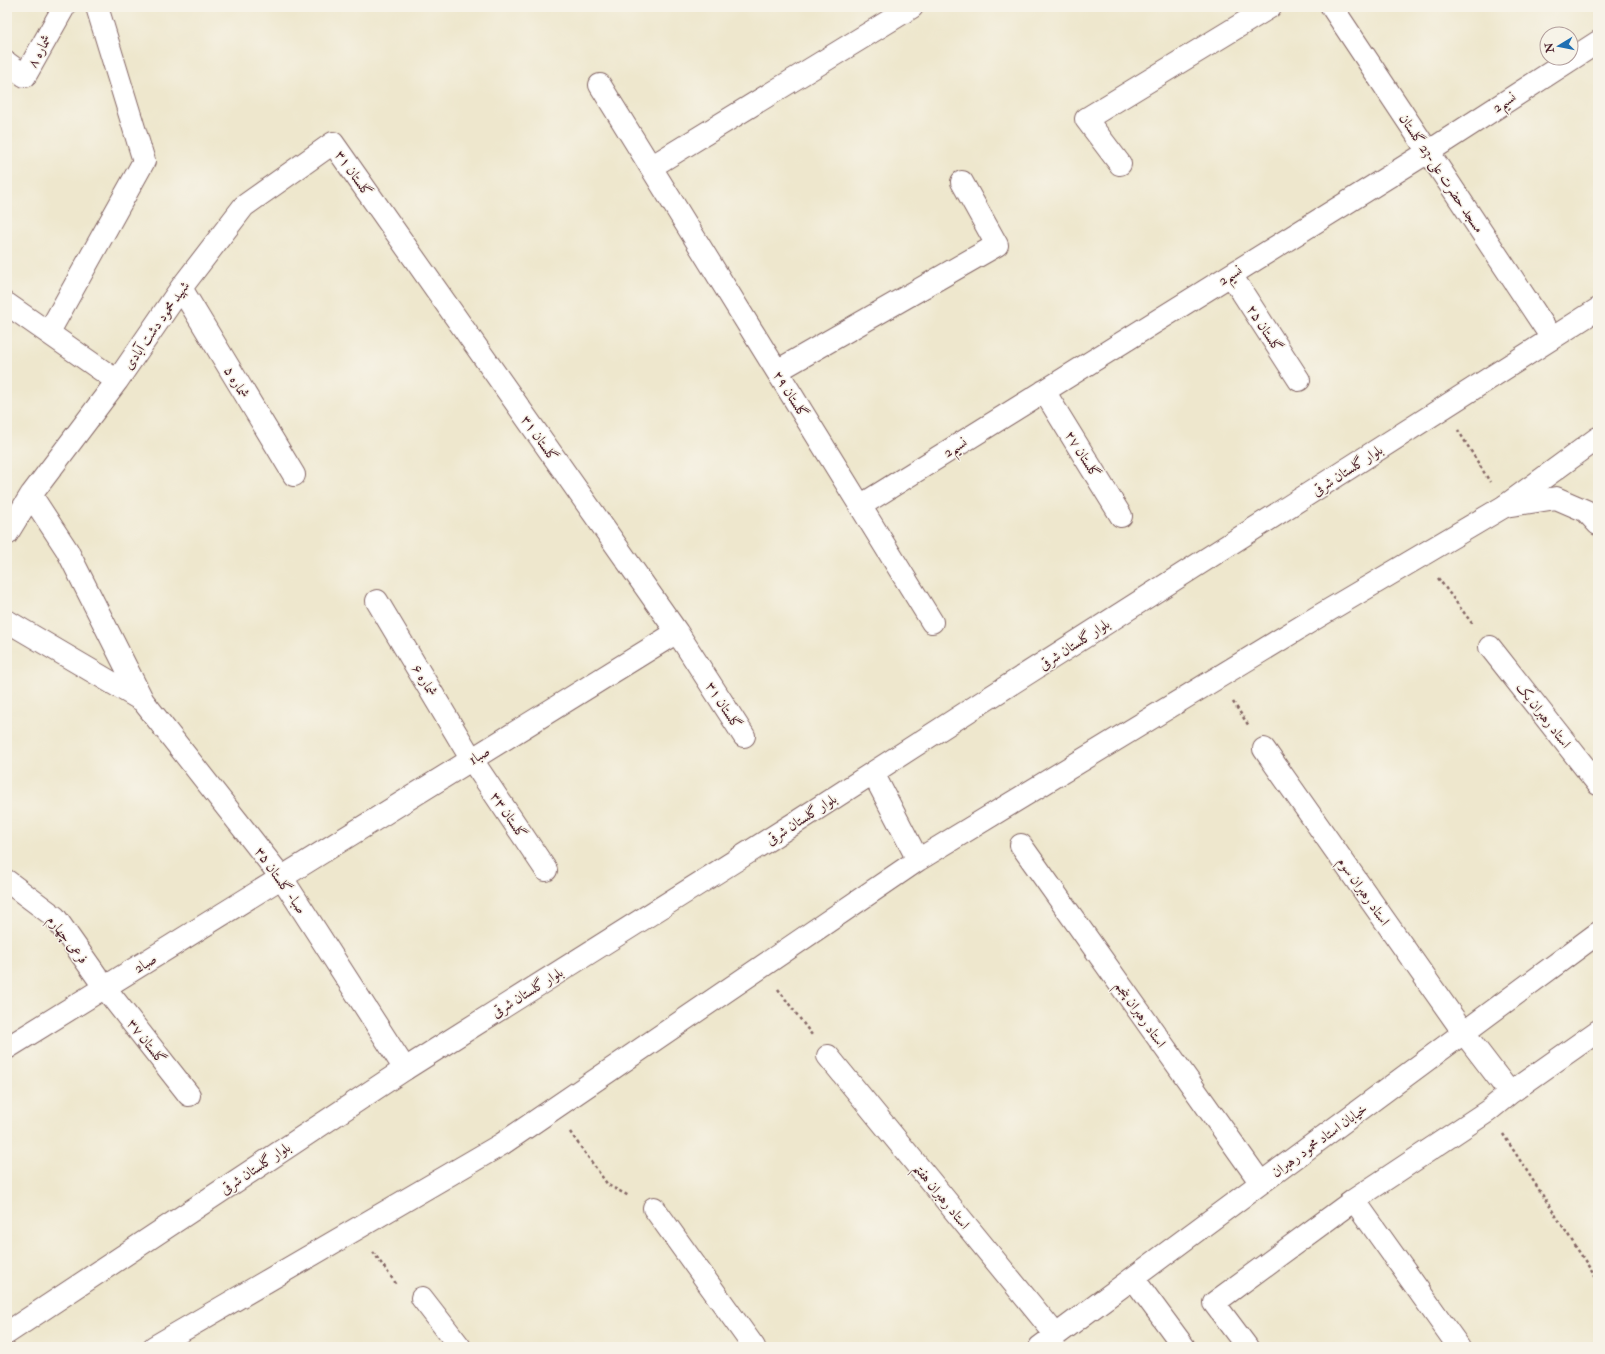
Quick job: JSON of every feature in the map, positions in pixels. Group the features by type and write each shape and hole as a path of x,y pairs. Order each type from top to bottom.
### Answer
{"street":[{"name":"شماره ۸","path":"7,63 26,76 64,7"},
{"path":"49,332 144,161 97,7"},
{"path":"651,167 912,7"},
{"path":"1120,164 1086,119 1270,7"},
{"name":"مسجد حضرت علی-23 گلستان","path":"1332,7 1552,338"},
{"name":"نسیم2","path":"860,506 1428,152 1598,42"},
{"name":"گلستان ۲۹","path":"600,85 932,622"},
{"name":"شهید محمود دشت آبادی","path":"7,534 31,495 117,381 181,288 244,206 333,143"},
{"name":"گلستان ۳۱","path":"333,143 677,632 744,736"},
{"path":"777,371 996,245 962,182"},
{"name":"گلستان ۲۵","path":"1231,275 1299,380"},
{"name":"شماره ۵","path":"181,288 294,475"},
{"path":"7,304 117,381"},
{"name":"بلوار گلستان شرقی","path":"7,1333 405,1069 873,773 1598,309"},
{"name":"گلستان ۲۷","path":"1044,391 1121,516"},
{"path":"154,1347 502,1144 918,860 1217,678 1505,506 1598,438"},
{"path":"31,495 67,550 143,701"},
{"path":"1505,506 1556,498 1586,511 1598,524"},
{"name":"شماره ۶","path":"378,601 472,760"},
{"path":"7,622 143,701"},
{"name":"صبا1","path":"282,878 677,632"},
{"name":"استاد رهبران یک","path":"1490,647 1598,784"},
{"name":"صبا- گلستان ۳۵","path":"143,701 282,878 405,1069"},
{"name":"استاد رهبران سوم","path":"1264,749 1464,1033 1510,1093"},
{"name":"گلستان ۳۳","path":"472,760 546,870"},
{"path":"873,773 918,860"},
{"name":"استاد رهبران پنجم","path":"1021,845 1261,1183"},
{"name":"صبا2","path":"7,1048 282,878"},
{"name":"فرعی چهارم","path":"7,881 55,917 105,988"},
{"name":"خیابان استاد محمود رهبران","path":"1048,1341 1598,933"},
{"name":"گلستان ۳۷","path":"105,988 189,1095"},
{"path":"1247,1347 1214,1303 1354,1200 1488,1111 1510,1093 1598,1032"},
{"name":"استاد رهبران هفتم","path":"828,1056 1048,1341"},
{"path":"1354,1200 1459,1347"},
{"path":"654,1208 754,1347"},
{"path":"1133,1278 1184,1347"},
{"path":"422,1298 460,1347"}],"path":[{"path":"1444,408 1505,506"},
{"path":"1421,556 1490,647"},
{"path":"1217,678 1264,749"},
{"path":"761,966 828,1056"},
{"path":"553,1109 608,1185 654,1208"},
{"path":"1488,1111 1598,1282"},
{"path":"356,1229 401,1291 422,1298"}]}
